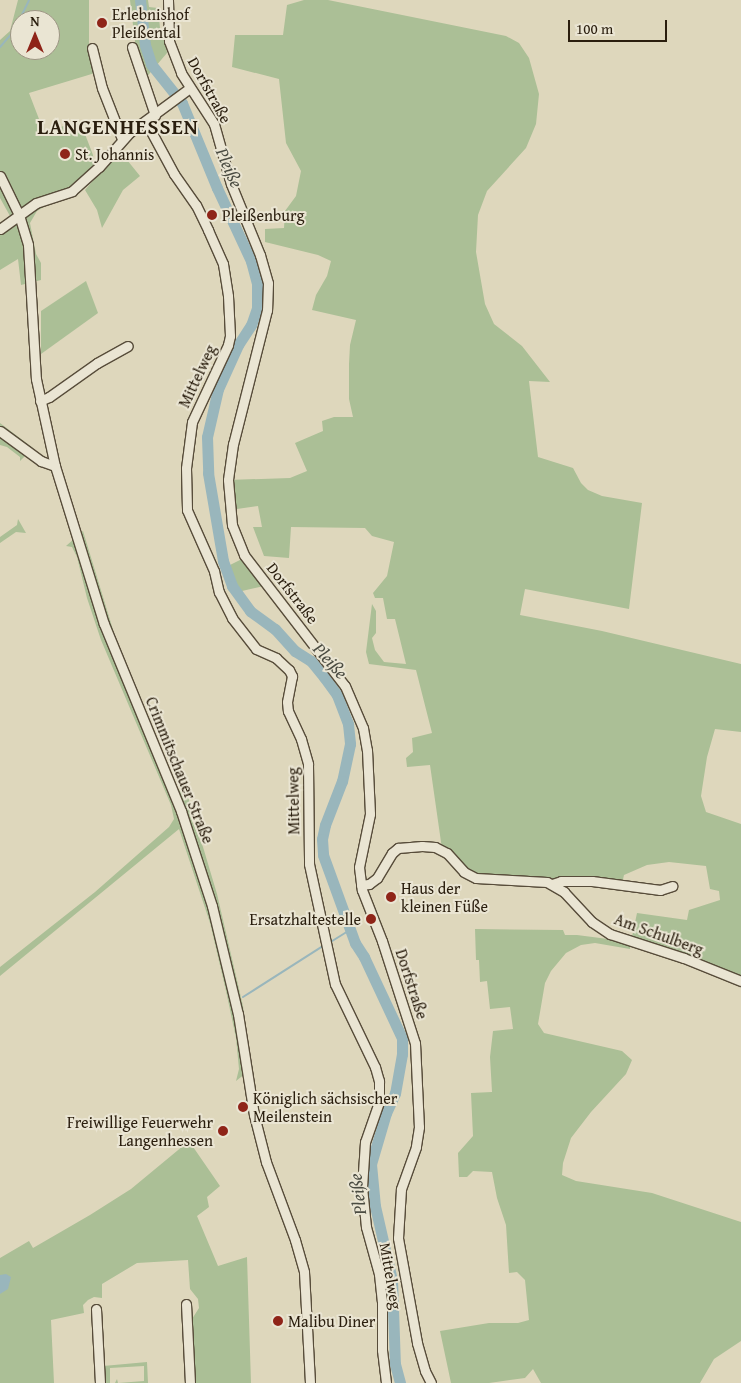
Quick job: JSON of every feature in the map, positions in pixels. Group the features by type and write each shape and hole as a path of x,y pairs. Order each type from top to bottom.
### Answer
{"street":[{"name":"Dorfstraße","path":"168,0 169,41 186,90 214,126 231,184 260,255 268,283 267,310 233,444 228,480 232,526 244,555 338,674 358,713 367,750 370,814 359,867 361,885 382,941 414,1043 419,1127 416,1147 401,1189 398,1238 417,1343 425,1371 431,1383"},
{"path":"132,47 155,115"},
{"path":"92,48 94,63 104,95 122,139"},
{"path":"0,229 36,203 72,191 99,167 122,139 186,90"},
{"name":"Mittelweg","path":"146,122 174,174 196,205 216,246 223,264 228,296 230,336 228,345 192,422 186,468 187,510 214,571 219,592 232,618 256,649 276,658 289,670 292,676 288,710 301,739 308,764 308,857 313,884 335,984 375,1067 379,1081 379,1102 365,1142 362,1194 366,1227 379,1274 382,1301 382,1350 386,1383"},
{"name":"Crimmitschauer Straße","path":"0,176 19,215 30,260 34,360 40,401 55,466 104,624 181,811 208,888 238,1014 248,1089 261,1145 300,1255 307,1298 310,1383"},
{"path":"40,401 49,397 97,363 128,346"},
{"path":"0,431 41,461 55,466"},
{"name":"Am Schulberg","path":"361,885 369,884 377,878 395,850 422,846 435,847 445,852 464,872 476,878 542,881 552,884 564,892 592,922 610,934 684,958 741,981"},
{"name":"Am Schulberg","path":"552,884 561,881 592,881 660,890 672,886"},
{"path":"186,1304 190,1383"},
{"path":"96,1309 100,1383"}],"green space":[{"path":"18,0 89,0 89,45 95,73 29,93 44,132 80,121 93,155 94,167 76,184 65,191 42,196 44,207 37,211 30,223 36,254 41,263 41,280 21,285 18,259 0,270 0,224 10,216 0,198 0,40 10,31 10,60 60,60 60,10 15,10"},
{"path":"130,0 148,0 149,7 158,8 160,28 166,44 167,53 144,80 136,50"},
{"path":"304,0 328,0 506,36 519,43 529,58 539,94 536,124 526,148 487,191 478,215 476,252 485,304 494,324 522,346 550,382 529,381 538,457 573,468 581,483 588,490 602,496 642,503 629,609 525,589 520,615 602,631 741,664 741,732 715,729 707,757 701,796 706,812 741,824 741,977 691,957 632,937 637,913 687,920 689,910 720,900 719,891 710,889 706,866 669,862 647,865 624,875 622,884 476,877 442,849 430,765 407,767 406,758 413,752 412,738 432,733 416,670 369,664 366,652 372,604 376,611 376,633 372,638 375,650 384,662 406,664 395,619 387,619 383,598 375,598 373,593 387,576 394,542 372,536 365,528 291,527 289,558 264,556 253,527 262,527 258,506 230,510 228,480 290,478 307,471 295,443 323,431 322,421 334,417 353,417 349,399 349,364 350,345 356,320 312,310 316,295 327,276 331,261 318,255 265,242 265,229 284,228 285,211 296,196 301,171 286,143 279,79 232,67 235,35 283,35 287,5"},
{"path":"119,150 140,176 123,190 102,228 97,210 85,190"},
{"path":"86,281 98,313 41,354 41,311"},
{"path":"0,423 33,448 20,461 20,457 7,447 0,445"},
{"path":"18,519 26,533 16,532 0,543 0,537 17,525"},
{"path":"83,531 114,633 177,788 189,799 190,816 203,847 217,894 243,1006 251,1069 236,1081 239,1069 236,1038 226,991 210,923 179,829 0,976 0,967 95,892 169,827 174,819 171,805 101,640 87,598 77,557 72,547 66,546"},
{"path":"242,559 264,586 242,591 235,585 228,566"},
{"path":"475,929 563,930 565,935 631,942 630,949 595,943 581,945 566,953 551,971 545,983 538,1024 544,1033 622,1051 632,1060 626,1074 591,1112 571,1138 563,1163 562,1175 576,1181 652,1193 741,1222 741,1341 714,1359 700,1383 541,1383 533,1369 525,1378 489,1383 451,1383 440,1331 489,1323 518,1323 529,1320 525,1280 517,1272 509,1273 506,1225 497,1198 492,1172 473,1171 467,1177 459,1177 458,1153 473,1136 471,1093 492,1092 490,1057 493,1031 513,1029 510,1007 490,1009 487,981 480,982 479,960 476,960"},
{"path":"189,1141 220,1186 207,1197 209,1207 197,1216 218,1266 247,1257 251,1383 194,1383 192,1319 199,1308 198,1299 190,1289 188,1260 137,1263 102,1284 102,1298 94,1297 88,1300 83,1305 84,1313 51,1320 54,1383 0,1383 0,1258 29,1241 33,1248 90,1215 131,1189"},
{"path":"147,1362 148,1383 118,1383 144,1381 144,1366 110,1368 110,1383 104,1383 103,1366"}],"water":[{"path":"6,1274 11,1277 8,1289 0,1294 0,1275"}],"waterway":[{"path":"0,47 14,31 29,0"},
{"name":"Pleiße","path":"140,0 145,45 151,64 182,103 217,188 251,261 257,283 257,308 251,325 238,345 218,389 207,437 208,473 223,561 232,586 250,611 275,629 295,651 311,661 324,677 337,695 348,724 350,744 342,781 325,825 322,839 323,855 355,943 364,957 402,1038 402,1054 395,1093 386,1113 371,1164 375,1206 392,1280 395,1364 400,1383"},
{"path":"329,943 350,930"},
{"path":"243,997 323,946"}],"place":[{"name":"Erlebnishof Pleißental","path":"102,23"},
{"name":"St. Johannis","path":"65,154"},
{"name":"Pleißenburg","path":"212,215"},
{"name":"Haus der kleinen Füße","path":"391,897"},
{"name":"Ersatzhaltestelle","path":"371,919"},
{"name":"Königlich sächsischer Meilenstein","path":"243,1107"},
{"name":"Freiwillige Feuerwehr Langenhessen","path":"223,1131"},
{"name":"Malibu Diner","path":"278,1321"}],"district":[{"name":"LANGENHESSEN","path":"118,127"}]}
